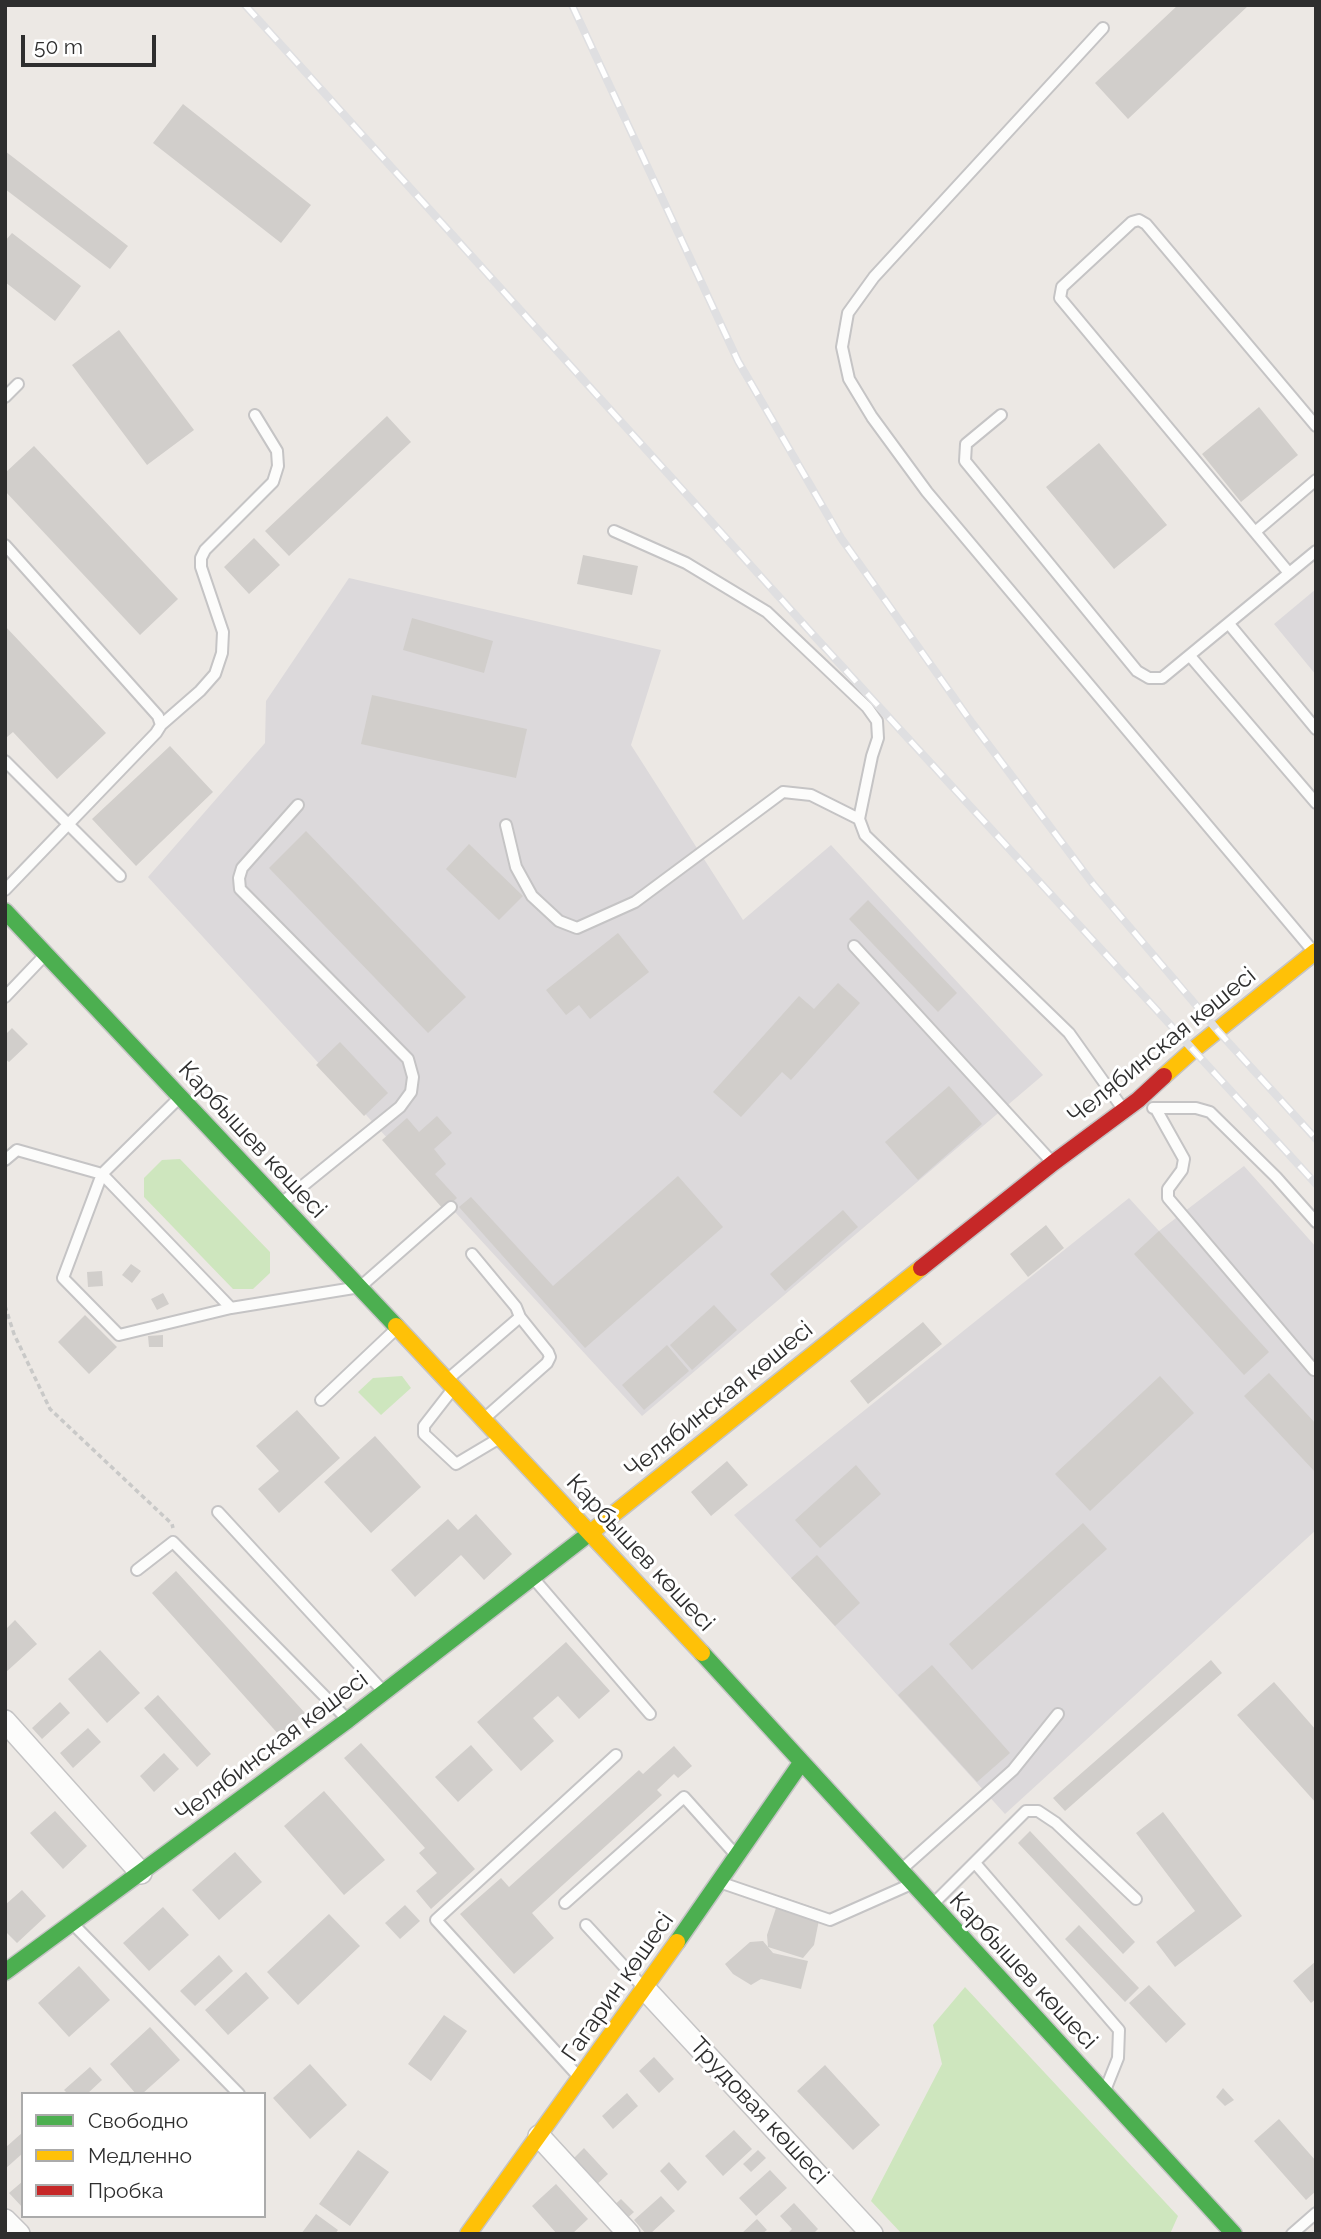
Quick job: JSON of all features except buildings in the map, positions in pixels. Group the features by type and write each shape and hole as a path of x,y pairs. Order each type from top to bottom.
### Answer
{"street":[{"name":"Карбышев көшесі","path":"5,911 591,1532 1234,2234"},
{"name":"Челябинская көшесі","path":"5,1972 348,1720 591,1532 1053,1163 1138,1100 1193,1050 1315,951"},
{"path":"5,1721 141,1873"},
{"name":"Гагарин көшесі","path":"468,2234 645,1989 801,1763"},
{"name":"Трудовая көшесі","path":"645,1989 872,2234"},
{"path":"539,2136 629,2234"},
{"path":"5,2220 19,2234"}],"lane":[{"path":"1103,28 874,277 848,313 842,347 849,379 927,492 1315,951"},
{"path":"1289,573 1060,298 1062,287 1132,222 1139,220 1146,224 1316,426"},
{"path":"5,397 18,384"},
{"path":"5,890 161,725 215,674 222,653 223,632 201,567 201,558 205,550 273,482 278,466 277,452 255,415"},
{"path":"1002,415 966,444 965,461 1137,671 1149,678 1163,678 1316,551"},
{"path":"1255,532 1316,480"},
{"path":"614,531 686,563 767,612 867,707 877,722 878,738 859,819 865,835 1069,1033 1123,1109"},
{"path":"5,545 158,716 161,725"},
{"path":"1229,624 1316,729"},
{"path":"1190,656 1316,803"},
{"path":"5,761 120,876"},
{"path":"506,825 516,867 532,896 559,921 577,928 635,902 782,792 811,795 859,819"},
{"path":"281,1203 400,1107 411,1092 414,1077 408,1059 240,889 242,868 298,806"},
{"path":"854,946 1053,1163"},
{"path":"5,998 46,954"},
{"path":"180,1097 102,1174 63,1278 119,1335 231,1308 360,1287 451,1207"},
{"path":"1138,1100 1156,1109 1196,1108 1210,1112 1276,1177 1316,1222"},
{"path":"1156,1109 1184,1159 1182,1170 1168,1189 1168,1198 1314,1370"},
{"path":"5,1160 17,1150 102,1174 231,1308"},
{"path":"472,1255 516,1307 520,1317 550,1357 547,1363 484,1419"},
{"path":"501,1438 456,1464 424,1434 424,1426 451,1384 520,1317"},
{"path":"321,1400 398,1327"},
{"path":"218,1512 384,1692"},
{"path":"137,1570 173,1542 348,1720"},
{"path":"533,1577 650,1714"},
{"path":"900,1871 1013,1770 1058,1714"},
{"path":"580,2079 436,1920 616,1755"},
{"path":"565,1903 684,1797 737,1856"},
{"path":"931,1905 1026,1811 1038,1811 1056,1823 1136,1899"},
{"path":"975,1863 1119,2030 1118,2058 1104,2092"},
{"path":"719,1882 830,1920 912,1884"},
{"path":"73,1924 237,2092"},
{"path":"586,1925 645,1989"},
{"path":"1292,2234 1316,2213"},
{"path":"1303,2224 1311,2234"}],"path":[{"path":"5,1306 14,1334 50,1409 172,1524 173,1542"}],"shaded area":[{"path":"349,578 661,650 631,745 743,920 831,845 1043,1075 642,1416 148,877 265,743 266,701"},
{"path":"1316,589 1316,675 1274,624"},
{"path":"1244,1166 1316,1247 1316,1530 1005,1814 734,1515 1129,1198 1159,1231"}],"green space":[{"path":"180,1159 270,1252 270,1273 253,1289 233,1289 144,1197 144,1178 162,1160"},
{"path":"402,1376 411,1388 381,1415 358,1392 373,1378"},
{"path":"965,1987 1178,2216 1170,2234 902,2234 871,2201 942,2064 933,2025"}],"railway":[{"path":"245,5 818,640 1316,1184"},
{"path":"572,5 738,361 841,538 972,723 1093,884 1218,1031 1316,1139"}],"traffic: fast":[{"path":"5,911 396,1326"},
{"path":"5,1972 348,1720 590,1533"},
{"path":"702,1653 1234,2234"},
{"path":"677,1942 801,1763"}],"traffic: slow":[{"path":"1164,1076 1316,951"},
{"path":"590,1533 921,1268"},
{"path":"396,1326 702,1653"},
{"path":"468,2234 677,1942"}],"traffic: jam":[{"path":"921,1268 1053,1163 1138,1100 1164,1076"}]}
